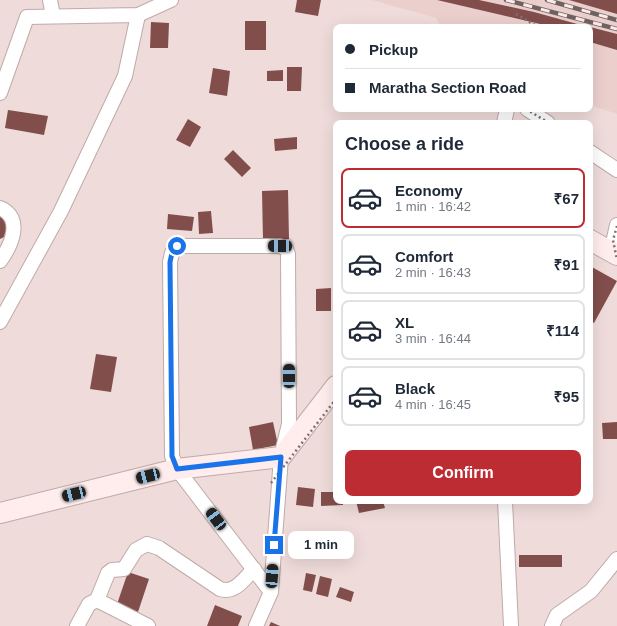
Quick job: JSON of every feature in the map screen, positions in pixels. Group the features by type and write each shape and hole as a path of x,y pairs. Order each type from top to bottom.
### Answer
{"street":[{"path":"50,0 53,16"},
{"path":"0,93 26,16 138,15 171,0"},
{"path":"0,322 61,211 125,76 138,15"},
{"path":"532,112 544,120"},
{"path":"593,154 617,170"},
{"path":"0,208 6,211 12,219 14,235 8,249 0,261"},
{"path":"593,242 615,256 617,225"},
{"path":"256,626 271,592 281,457 289,424 288,264 286,249 280,246 177,246 172,253 170,270 172,456 177,469 271,592"},
{"path":"0,512 177,469 281,457 333,390"},
{"path":"505,504 511,626"},
{"path":"77,626 89,604 97,600 108,573 112,570 124,569 136,550 147,544 159,548 220,589 226,591 235,588 254,569"},
{"path":"552,626 557,615 591,591 617,559"},
{"path":"97,600 148,626"}],"path":[{"path":"516,14 533,24"},
{"path":"532,112 544,120"},
{"path":"615,256 613,240 617,225"},
{"path":"272,483 333,403"}],"shaded area":[{"path":"372,0 617,0 617,114 593,106 593,24 439,24 436,18"}],"building":[{"path":"297,0 321,0 318,16 295,12"},
{"path":"437,0 479,0 534,12 577,24 540,24"},
{"path":"569,0 617,0 617,14"},
{"path":"245,21 266,21 266,50 245,50"},
{"path":"151,22 169,23 168,48 150,48"},
{"path":"593,28 617,34 617,50 593,43"},
{"path":"287,67 302,67 301,91 287,91"},
{"path":"213,68 230,71 227,96 209,93"},
{"path":"283,70 283,81 267,81 267,71"},
{"path":"8,110 48,116 44,135 5,128"},
{"path":"188,119 201,127 190,147 176,140"},
{"path":"297,137 297,149 275,151 274,139"},
{"path":"233,150 251,168 242,177 224,159"},
{"path":"288,190 289,239 263,240 262,191"},
{"path":"0,209 12,233 0,239"},
{"path":"211,211 213,233 199,234 198,212"},
{"path":"168,214 194,217 192,231 167,229"},
{"path":"593,268 617,281 593,322"},
{"path":"331,288 331,311 316,311 316,289"},
{"path":"96,354 117,357 111,392 90,389"},
{"path":"273,422 278,445 253,450 249,427"},
{"path":"617,422 617,439 603,439 602,423"},
{"path":"298,487 315,489 313,507 296,505"},
{"path":"321,492 333,492 333,504 343,504 343,505 321,506"},
{"path":"357,504 384,504 385,508 359,513"},
{"path":"519,555 562,555 562,567 519,567"},
{"path":"128,572 149,579 138,612 117,604"},
{"path":"306,573 316,575 312,592 303,590"},
{"path":"320,576 332,579 328,597 316,594"},
{"path":"340,587 354,592 351,602 336,597"},
{"path":"215,605 242,616 238,626 207,626"},
{"path":"271,622 280,626 269,626"}],"railway":[{"path":"506,0 617,29"},
{"path":"547,0 617,20"}],"route":[{"path":"177,246 172,253 170,262 172,456 177,469 281,457 274,545"}]}
